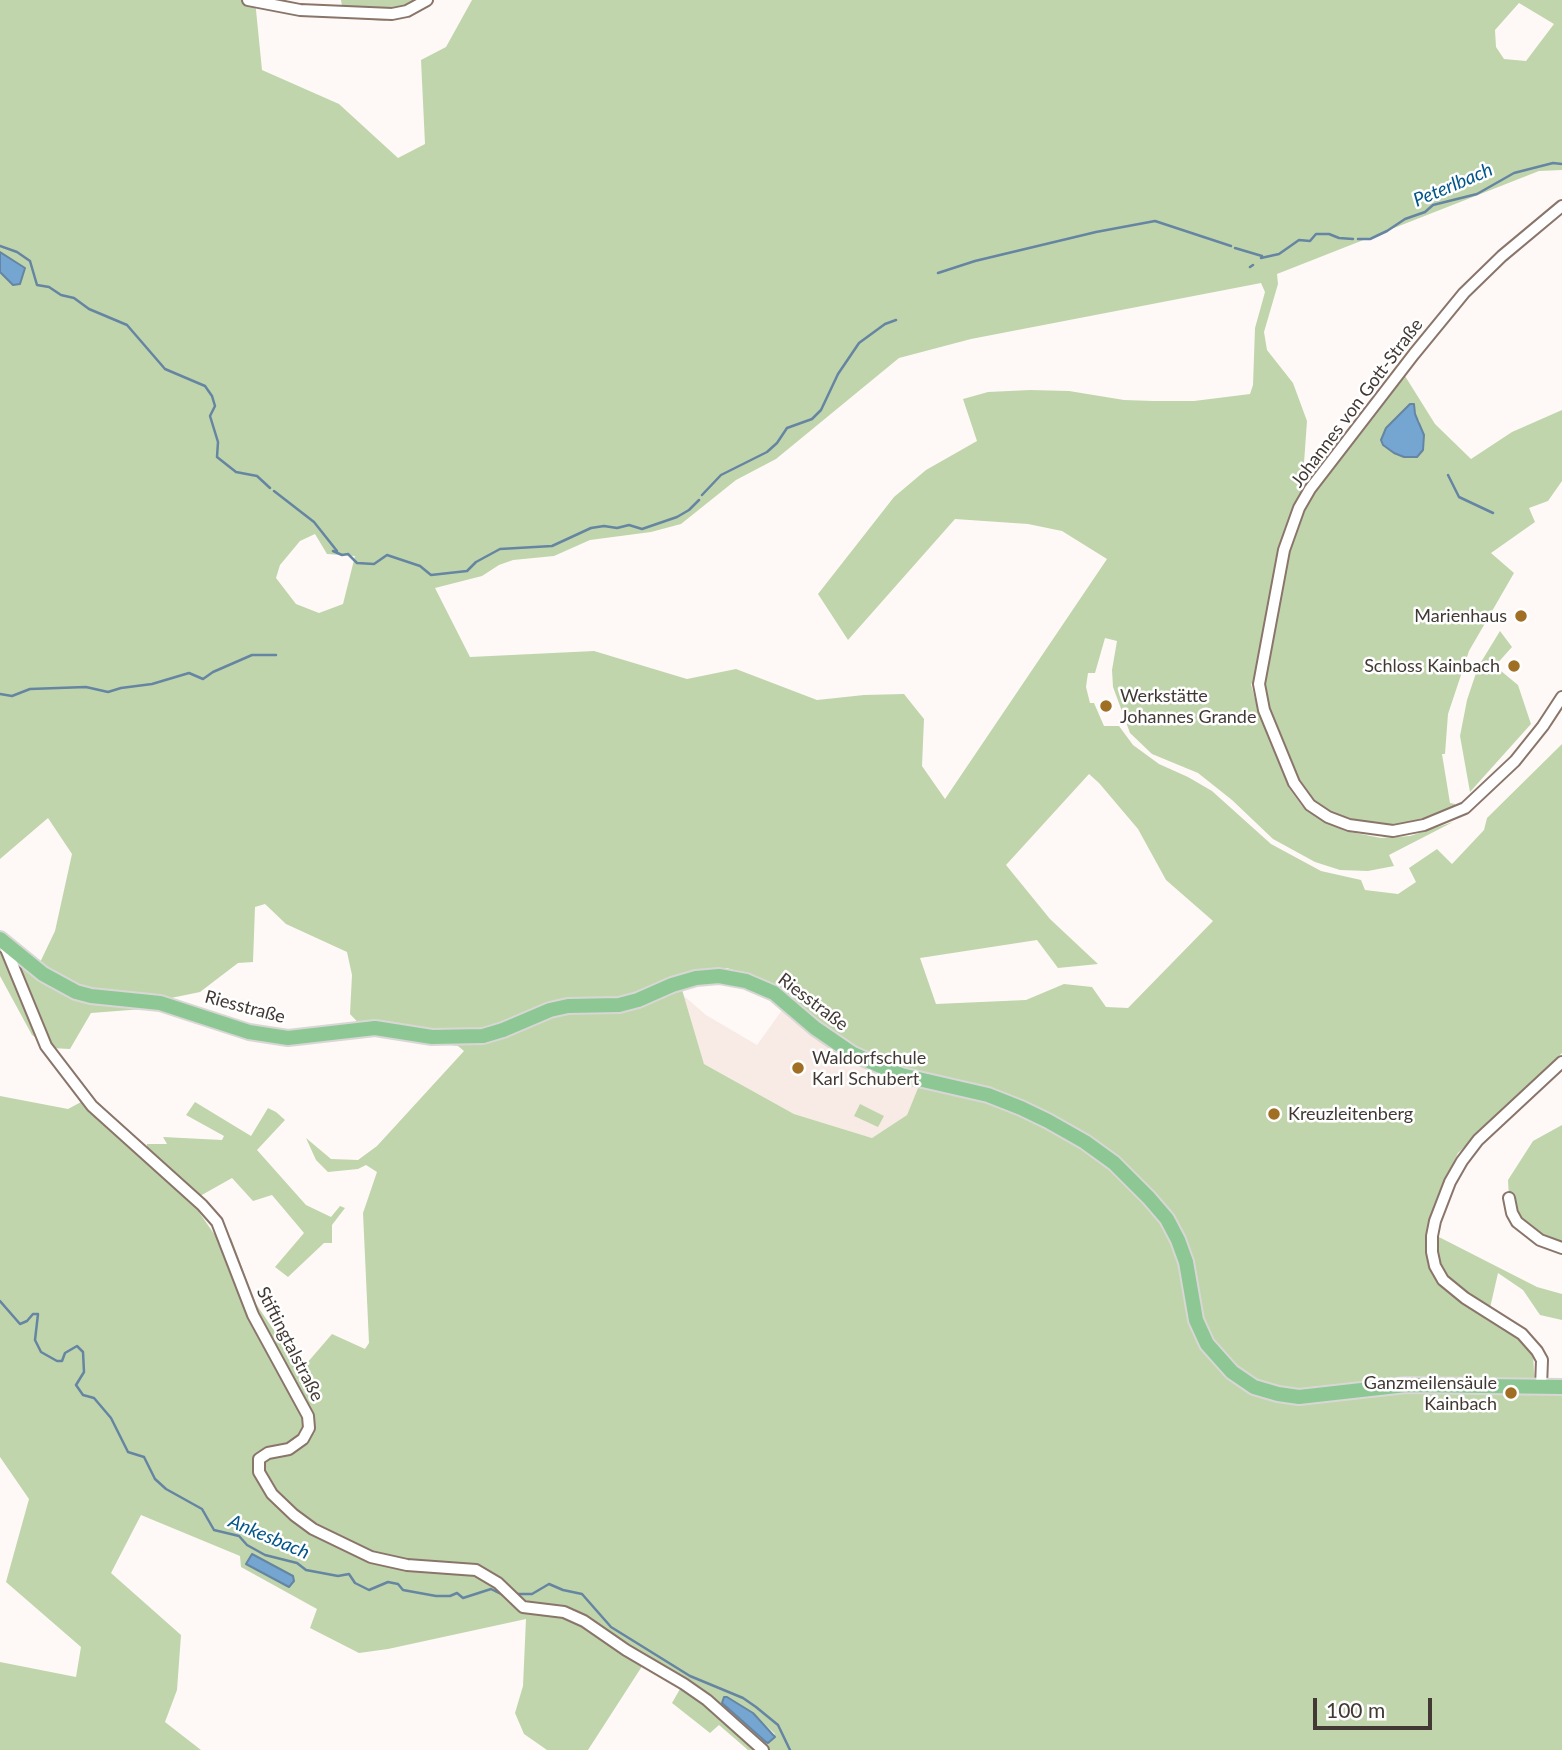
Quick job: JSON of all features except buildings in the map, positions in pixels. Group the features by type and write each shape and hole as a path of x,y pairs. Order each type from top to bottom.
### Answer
{"main road":[{"name":"Riesstraße","path":"1,940 43,974 76,992 90,996 160,1003 248,1031 288,1038 375,1028 432,1037 483,1037 550,1010 568,1006 619,1005 696,978 719,976 747,981 774,993 834,1042 871,1063 912,1078 988,1095 1021,1108 1085,1142 1114,1163 1167,1219 1178,1240 1186,1262 1196,1320 1207,1345 1232,1373 1254,1387 1278,1395 1299,1397 1406,1385 1562,1387"}],"street":[{"path":"248,0 300,10 392,14 407,11 427,0"},
{"name":"Johannes von Gott-Straße","path":"1562,206 1502,256 1464,293 1413,354 1310,489 1299,508 1287,540 1259,684 1264,710 1294,783 1310,805 1328,817 1349,825 1393,831 1424,825 1465,808 1514,761 1543,726 1562,697"},
{"name":"Stiftingtalstraße","path":"1,940 46,1046 84,1096 217,1222 253,1315 308,1416 309,1428 303,1438 289,1449 268,1453 258,1459 259,1472 272,1494 313,1529 372,1557 407,1565 476,1570 498,1583 529,1609 564,1612 584,1620 626,1650 707,1700 763,1750"},
{"path":"1541,1387 1542,1360 1537,1351 1522,1334 1465,1298 1443,1280 1432,1252 1432,1237 1440,1208 1462,1161 1478,1140 1562,1062"},
{"path":"1509,1198 1511,1213 1517,1222 1540,1240 1562,1248"}],"shaded area":[{"name":"Waldorfschule Karl Schubert","path":"684,996 706,1015 757,1045 787,1003 912,1078 918,1088 907,1115 872,1138 794,1114 704,1064"}],"green space":[{"path":"0,0 255,0 262,70 339,104 398,158 425,144 421,60 446,47 472,0 1562,0 1562,170 1539,171 1277,274 1278,284 1264,332 1267,350 1293,383 1307,421 1302,491 1307,499 1405,376 1435,424 1471,459 1512,432 1562,410 1562,481 1548,501 1529,508 1535,522 1491,553 1514,573 1469,651 1448,714 1445,754 1442,754 1450,803 1455,804 1455,809 1426,820 1391,826 1361,823 1334,815 1308,798 1278,734 1261,679 1251,684 1259,714 1289,788 1302,806 1320,819 1345,831 1381,838 1410,836 1453,822 1389,855 1394,866 1368,871 1340,870 1315,862 1273,839 1232,800 1198,773 1152,754 1130,733 1113,687 1112,670 1117,641 1105,638 1095,673 1088,673 1086,687 1090,703 1094,703 1104,726 1119,726 1133,745 1159,764 1212,791 1271,844 1321,871 1361,880 1365,890 1398,894 1416,882 1409,868 1437,849 1452,864 1484,830 1487,818 1562,744 1562,1053 1458,1153 1438,1195 1425,1237 1433,1234 1537,1287 1562,1294 1562,1320 1540,1315 1523,1290 1498,1273 1490,1308 1522,1334 1533,1352 1535,1394 1562,1395 1562,1750 748,1750 719,1725 710,1733 672,1703 684,1682 648,1657 588,1750 547,1750 524,1734 515,1713 523,1686 526,1619 359,1653 310,1628 317,1609 241,1567 240,1556 141,1515 111,1573 181,1635 177,1690 165,1722 201,1750 0,1750 0,1662 76,1677 81,1647 6,1582 29,1499 0,1457 0,1096 68,1109 83,1101 194,1205 219,1241 231,1238 256,1304 301,1370 332,1334 365,1349 369,1343 363,1213 377,1172 366,1165 358,1169 328,1172 316,1160 306,1138 331,1159 358,1160 377,1146 464,1051 458,1046 368,1033 350,1014 352,975 347,952 286,924 265,904 255,907 253,962 238,963 200,992 171,998 156,1008 91,1013 70,1049 51,1048 32,1035 0,976 0,949 34,975 55,931 72,854 48,818 0,859 0,272 13,285 25,268 0,252","holes":["1519,3 1554,24 1526,61 1504,59 1496,47 1495,30","1261,283 1265,292 1255,328 1253,385 1250,394 1194,401 1153,401 1124,400 1069,391 1030,390 988,392 963,399 977,441 926,470 894,497 818,594 848,640 955,519 1028,524 1062,531 1107,559 945,799 922,766 924,719 904,694 817,700 736,669 687,679 594,651 470,657 435,588 482,576 513,560 554,556 590,540 651,532 681,524 736,480 776,459 899,358 971,339","1415,408 1420,422 1394,453","315,534 327,554 355,556 343,604 319,613 296,604 276,578 280,565 300,541","1089,774 1138,829 1166,880 1213,921 1128,1008 1106,1007 1092,987 1064,984 1026,1000 936,1004 920,958 1037,940 1058,968 1098,964 1050,919 1006,865","727,968 760,979 787,1003 894,1073 976,1093 918,1088 907,1115 872,1138 794,1114 704,1064 678,976","722,1703 753,1713 775,1734 766,1742"]},
{"path":"341,0 424,0 385,21 344,18"},
{"path":"1500,631 1512,647 1495,666 1518,685 1531,724 1470,792 1460,736 1467,700 1478,667"},
{"path":"195,1102 251,1136 268,1108 276,1112 285,1120 257,1150 306,1205 331,1217 340,1206 345,1208 332,1225 332,1243 324,1243 288,1277 275,1267 304,1233 272,1195 253,1201 232,1178 200,1196 147,1148 147,1144 167,1144 163,1137 222,1140 224,1136 186,1115"},
{"path":"860,1104 884,1116 878,1127 854,1116"},
{"path":"1562,1125 1562,1248 1517,1222 1509,1198 1508,1180 1533,1141"}],"water":[{"path":"0,252 25,268 20,284 13,285 0,272"},
{"path":"1410,404 1414,404 1415,414 1424,435 1423,450 1417,457 1404,457 1394,453 1383,445 1381,440 1386,428"},
{"path":"252,1554 293,1576 294,1581 289,1587 246,1564"},
{"path":"724,1697 753,1713 775,1737 766,1742 722,1703"}],"waterway":[{"name":"Peterlbach","path":"1358,239 1370,239 1405,219 1425,212 1433,205 1477,194 1514,173 1553,163 1562,164"},
{"path":"938,273 975,261 1096,232 1155,221 1231,246"},
{"name":"Peterlbach","path":"1261,258 1279,254 1299,240 1310,241 1316,234 1353,239"},
{"path":"0,246 17,252 30,261 37,285 74,298 89,309 127,325 165,369 205,386 215,406 210,416 218,442 217,457 236,472 257,476 270,488"},
{"path":"1235,248 1262,256"},
{"name":"Peterlbach","path":"702,495 721,475 767,452 787,428 812,419 821,410 838,374 859,343 885,324 896,320"},
{"path":"1448,475 1459,497 1493,513"},
{"path":"274,491 314,522 337,551"},
{"name":"Peterlbach","path":"333,551 342,555 348,554 357,563 374,564 387,555 420,566 431,575 467,571 476,562 500,549 552,546 591,528 604,526 617,528 629,525 642,529 677,517 699,500"},
{"name":"Peterlbach","path":"0,694 12,696 30,689 86,687 108,692 152,684 189,673 203,679 252,655 276,655"},
{"name":"Ankesbach","path":"0,1301 20,1324 33,1314 38,1314 35,1340 41,1352 57,1361 62,1361 65,1353 77,1346 83,1352 84,1372 76,1385 83,1395 94,1398 111,1418 128,1452 144,1457 155,1479 166,1489 202,1509 214,1530 239,1536 247,1545 265,1555 297,1563 306,1570 338,1576 349,1574 355,1583 369,1590 388,1582 398,1584 403,1590 436,1596 457,1593 463,1598 491,1589 503,1595"},
{"name":"Ankesbach","path":"517,1594 532,1594 549,1584 582,1594 611,1627 690,1676 743,1698 756,1707 778,1725 790,1750"}],"place":[{"name":"Marienhaus","path":"1521,616"},
{"name":"Schloss Kainbach","path":"1514,666"},
{"name":"Werkstätte Johannes Grande","path":"1106,706"},
{"name":"Waldorfschule Karl Schubert","path":"798,1068"},
{"name":"Kreuzleitenberg","path":"1274,1114"},
{"name":"Ganzmeilensäule Kainbach","path":"1511,1393"}]}
